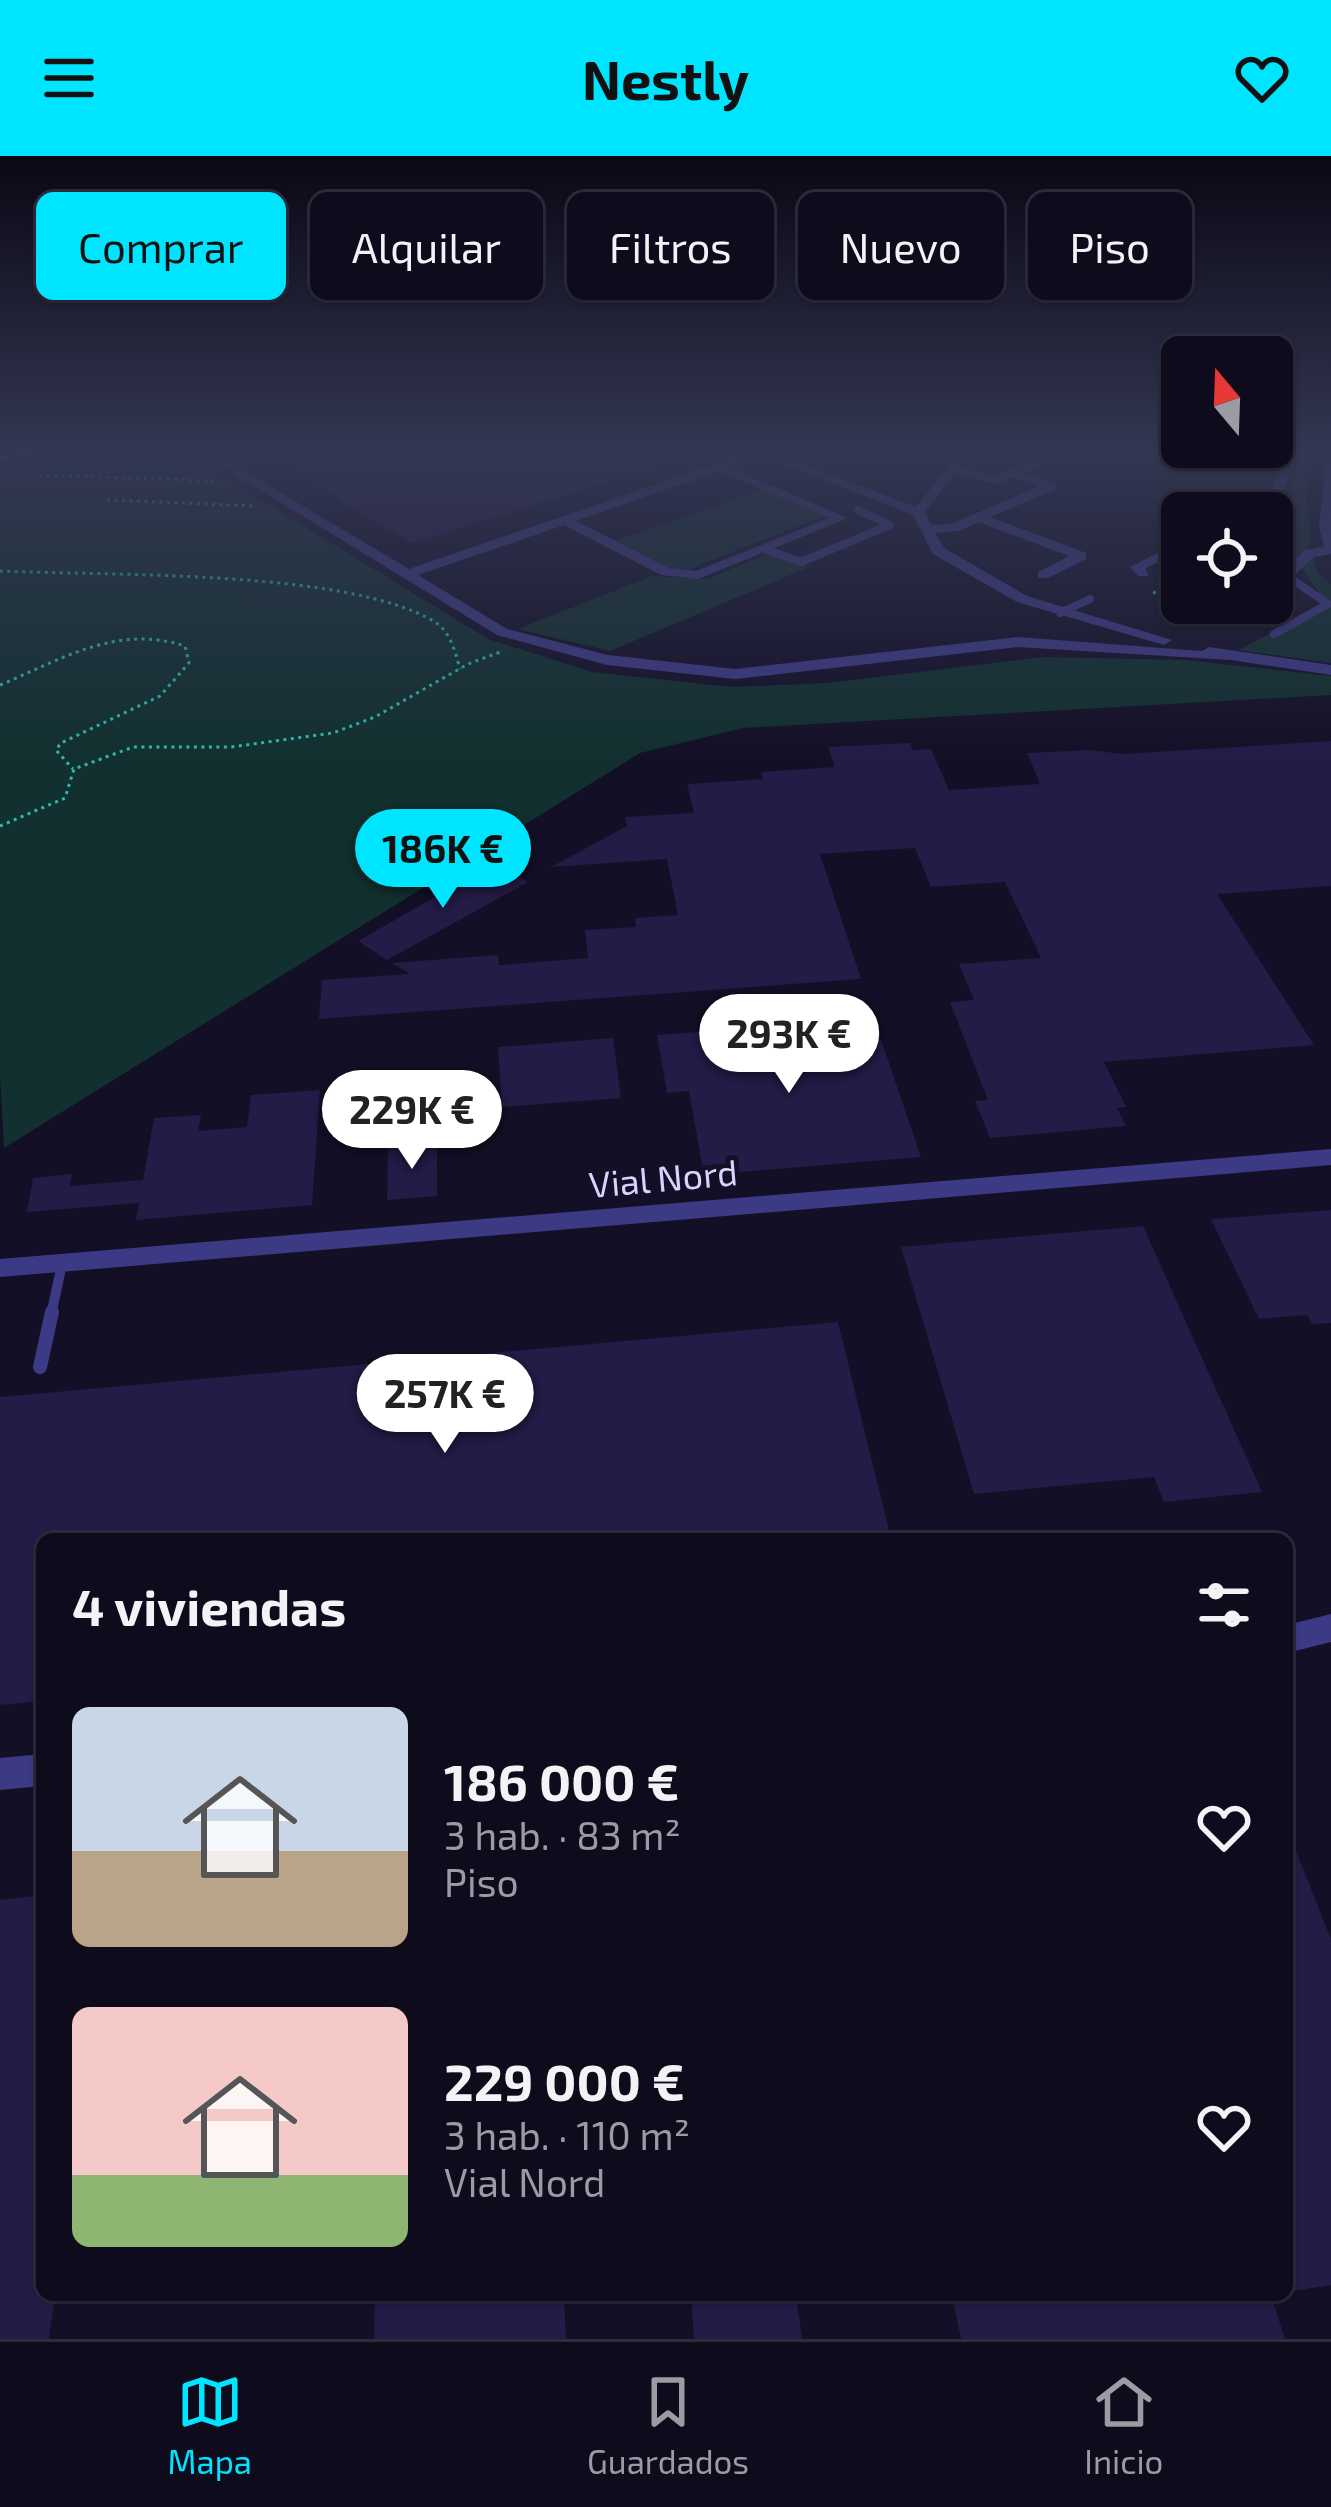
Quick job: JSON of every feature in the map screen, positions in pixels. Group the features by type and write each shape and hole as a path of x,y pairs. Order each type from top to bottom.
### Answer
{"street":[{"path":"378,555 502,632 607,660 735,674 1018,642 1331,670"},
{"path":"409,574 464,555"},
{"path":"632,555 665,572 698,574 748,555"},
{"path":"945,555 1022,599 1060,614 1225,657"},
{"path":"1043,575 1078,555"},
{"path":"1142,573 1137,567 1161,555"},
{"name":"Vial Nord","path":"0,1268 1331,1157"},
{"path":"1293,1638 1331,1628"},
{"path":"0,1774 36,1771"}],"lane":[{"path":"781,555 801,562 818,555"},
{"path":"1293,580 1328,604 1293,623"},
{"path":"1060,614 1090,599"},
{"path":"1274,634 1292,624"},
{"path":"40,1367 62,1264"}],"path":[{"path":"0,571 340,594 395,606 435,622 453,641 460,669"},
{"path":"1153,592 1161,595"},
{"path":"0,685 118,637 146,634 185,646 189,663 160,696 61,743 56,750 74,769"},
{"path":"74,769 133,746 231,747 333,733 397,707 460,669 533,640"},
{"path":"0,826 65,798 74,769"}],"green space":[{"path":"0,555 351,555 488,639 592,672 731,687 828,683 1043,657 1185,660 1331,676 1331,695 743,728 640,753 4,1148"},
{"path":"644,555 725,555 689,569 672,569"},
{"path":"765,555 779,555 809,567 610,651 518,629 652,576 707,579"},
{"path":"1313,558 1318,573 1331,585 1331,663 1238,650 1328,605 1300,566"}],"building":[{"path":"1331,741 1331,886 1217,894 1314,1045 1104,1062 1126,1107 1117,1108 1126,1126 990,1138 975,1101 988,1100 950,1002 974,1000 959,964 1041,958 1005,882 931,887 915,848 820,854 861,979 319,1019 322,980 410,974 392,963 498,955 499,965 588,958 585,930 636,927 635,918 678,915 667,859 551,867 627,826 625,817 694,813 687,784 763,779 761,772 835,767 828,747 910,743 913,750 931,749 949,790 1040,784 1027,753 1089,750 1123,754"},
{"path":"494,863 528,882 387,960 358,941"},
{"path":"874,1019 921,1157 704,1175 689,1091 667,1093 657,1035"},
{"path":"613,1038 621,1098 502,1107 498,1047"},
{"path":"320,1090 312,1205 136,1220 139,1203 27,1212 33,1178 72,1174 70,1186 143,1180 154,1118 201,1115 198,1131 247,1127 251,1095"},
{"path":"437,1144 437,1196 387,1200 388,1148"},
{"path":"1331,1210 1331,1323 1312,1324 1307,1315 1259,1319 1211,1219"},
{"path":"1143,1226 1262,1492 1164,1502 1154,1477 974,1494 901,1247"},
{"path":"838,1322 890,1533 36,1533 36,1702 0,1705 0,1397"},
{"path":"1293,1844 1331,1939 1331,2285 1293,2291"},
{"path":"36,1896 36,2301 54,2301 49,2339 0,2339 0,1900"},
{"path":"375,2301 564,2301 566,2339 374,2339"},
{"path":"691,2301 797,2301 802,2339 694,2339"},
{"path":"953,2301 1273,2301 1285,2339 961,2339"}]}
